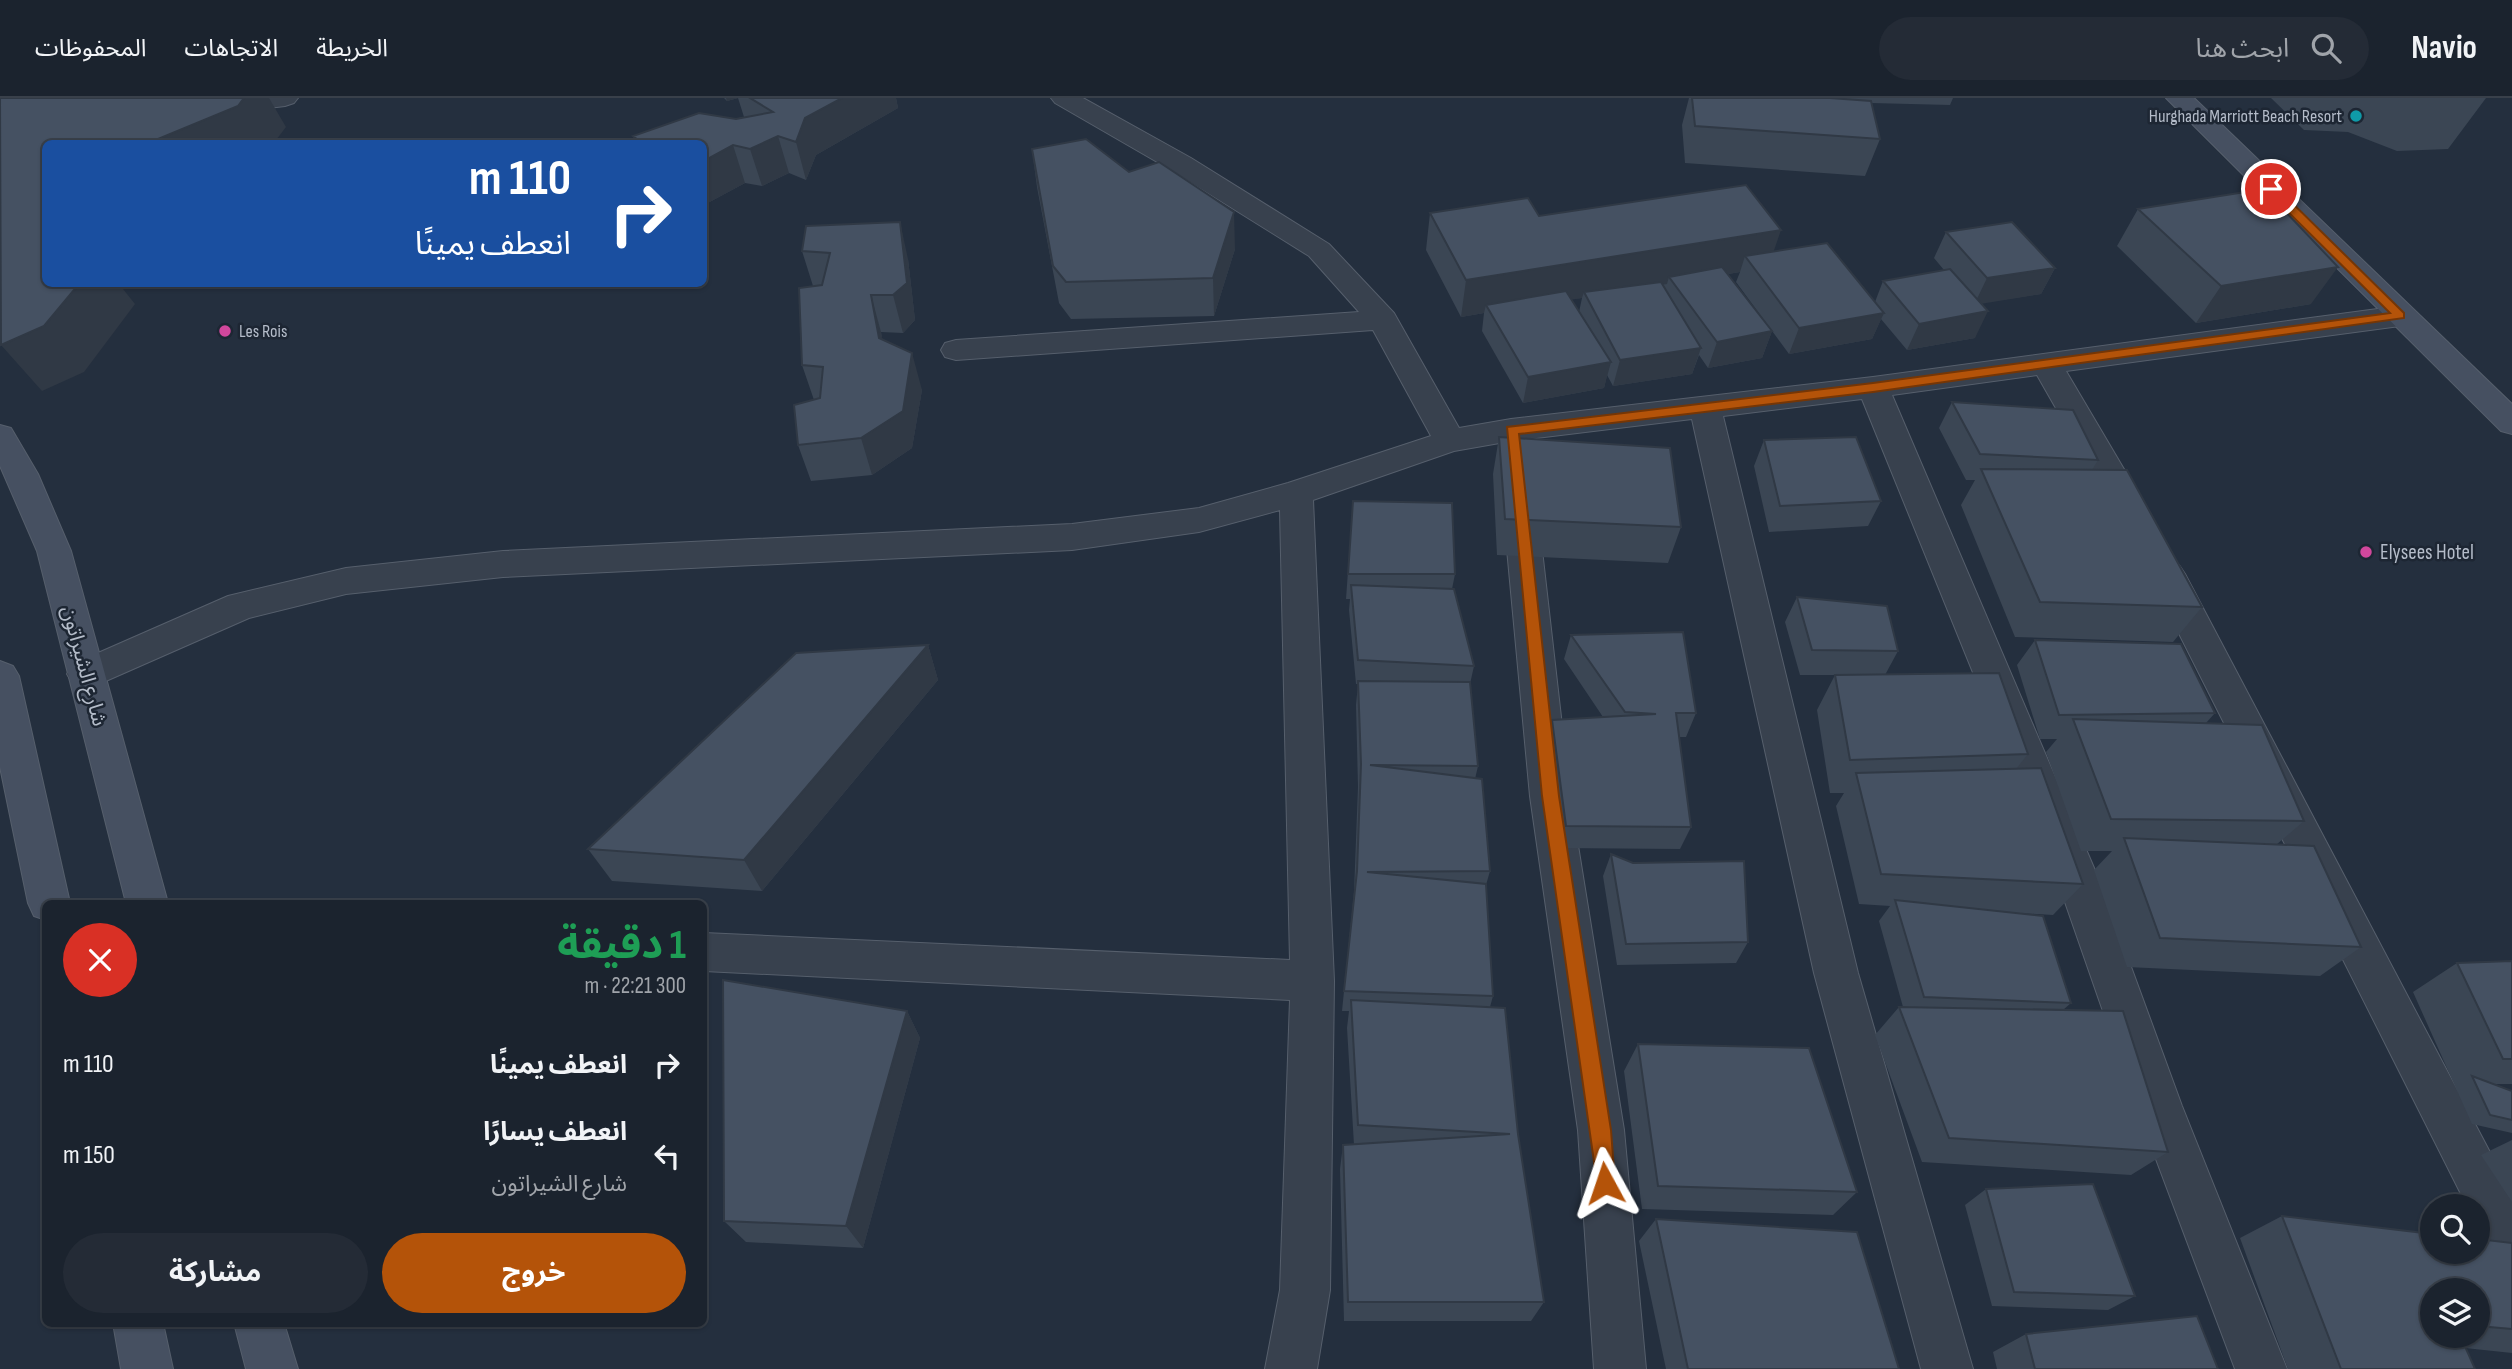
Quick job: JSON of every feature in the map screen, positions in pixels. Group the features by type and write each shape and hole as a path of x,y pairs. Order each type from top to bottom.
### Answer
{"street":[{"path":"194,108 285,98"},
{"path":"1065,98 1181,164 1319,250 1383,320 1450,441"},
{"path":"2179,98 2512,423"},
{"path":"86,674 241,606 345,581 503,564 1072,537 1199,520 1296,493 1450,441 1511,430 2047,365 2400,316"},
{"path":"956,350 1383,320"},
{"path":"2047,365 2194,621 2347,927 2512,1244"},
{"path":"1873,387 1998,681 2079,882 2159,1106 2261,1369"},
{"path":"1705,407 1836,973 1947,1369"},
{"path":"1511,430 1550,796 1601,1130 1620,1369"},
{"name":"شارع الشيراتون","path":"0,436 21,474 54,551 146,900"},
{"path":"1291,1369 1305,1290 1312,981 1296,493"},
{"path":"0,676 48,900"},
{"path":"707,952 1312,981"},
{"path":"139,1327 147,1369"},
{"path":"260,1327 272,1369"}],"building":[{"path":"0,98 244,98 238,106 156,140 42,140 42,287 76,287 44,326 1,345"},
{"path":"750,98 842,98 805,118 796,142 778,136 750,149 733,145 707,159 707,140 638,140 633,136 699,113 736,119 773,112"},
{"path":"1692,98 1830,98 1871,101 1880,139 1695,126"},
{"path":"1086,139 1129,172 1159,162 1234,212 1213,278 1066,282 1053,266 1032,149"},
{"path":"1746,185 1781,230 1466,280 1430,213 1528,198 1539,216"},
{"path":"2264,189 2338,267 2221,286 2138,209"},
{"path":"900,222 907,283 893,295 871,295 879,338 912,353 903,411 861,438 798,445 794,405 820,398 823,367 802,365 799,288 822,285 830,253 802,251 806,226"},
{"path":"2012,222 2055,268 1987,278 1946,232"},
{"path":"1827,243 1884,313 1799,328 1745,256"},
{"path":"1722,267 1772,331 1717,342 1669,277"},
{"path":"1950,269 1988,311 1919,324 1883,281"},
{"path":"1661,282 1701,348 1620,360 1584,292"},
{"path":"1566,291 1611,362 1528,377 1486,305"},
{"path":"1952,402 2073,410 2098,460 1980,454"},
{"path":"1499,437 1670,448 1681,527 1505,519"},
{"path":"1856,437 1881,501 1780,506 1764,440"},
{"path":"1981,469 2127,470 2202,607 2040,602"},
{"path":"1353,501 1452,503 1455,574 1348,574"},
{"path":"1351,585 1454,589 1474,666 1358,660"},
{"path":"1797,597 1887,606 1898,651 1812,650"},
{"path":"1683,632 1696,713 1676,713 1691,827 1566,826 1552,720 1656,714 1625,712 1571,635"},
{"path":"2035,640 2181,644 2215,713 2059,715"},
{"path":"928,645 744,860 588,849 796,653"},
{"path":"1999,673 2028,754 1850,760 1835,675"},
{"path":"1358,681 1470,682 1478,766 1370,765 1482,779 1490,871 1367,872 1486,884 1493,996 1344,991 1357,871 1361,764"},
{"path":"2073,719 2262,725 2304,821 2111,819"},
{"path":"2041,768 2083,884 1881,874 1856,773"},
{"path":"2124,838 2314,846 2361,947 2160,938"},
{"path":"1611,854 1633,863 1744,861 1748,942 1626,944"},
{"path":"1895,900 2043,916 2071,1003 1924,997"},
{"path":"2512,961 2512,1059 2503,1059 2457,963"},
{"path":"723,980 907,1011 846,1226 724,1221"},
{"path":"1351,1000 1505,1008 1518,1134 1544,1302 1348,1302 1343,1145 1510,1134 1358,1125"},
{"path":"1899,1007 2123,1011 2168,1152 1949,1138"},
{"path":"1638,1044 1809,1048 1857,1192 1658,1186"},
{"path":"2472,1076 2512,1091 2512,1120 2490,1115"},
{"path":"2093,1184 2135,1296 2014,1292 1986,1189"},
{"path":"2282,1216 2420,1233 2420,1264 2490,1264 2490,1240 2512,1243 2512,1329 2490,1327 2490,1278 2420,1278 2420,1348 2466,1348 2475,1369 2341,1369"},
{"path":"1656,1219 1857,1232 1899,1369 1688,1369"},
{"path":"2197,1316 2218,1369 2035,1369 2026,1334"}],"place":[{"name":"Hurghada Marriott Beach Resort","path":"2356,116"},
{"name":"Les Rois","path":"225,331"},
{"name":"Elysees Hotel","path":"2366,552"}],"route":[{"path":"1605,1183 1601,1130 1550,796 1511,430 2047,365 2400,316 2271,189"}]}
